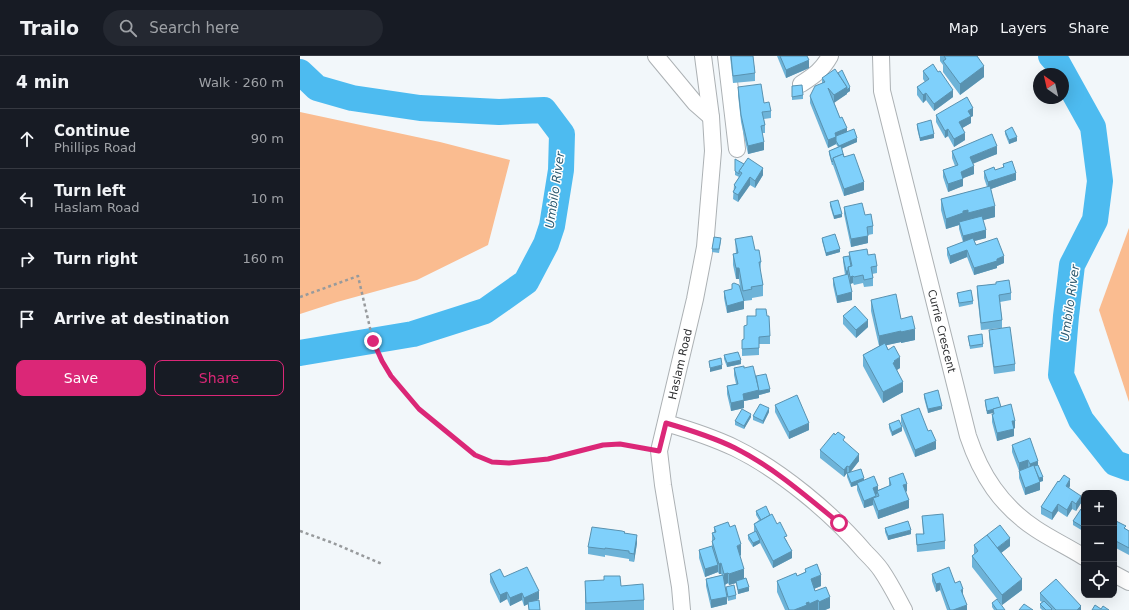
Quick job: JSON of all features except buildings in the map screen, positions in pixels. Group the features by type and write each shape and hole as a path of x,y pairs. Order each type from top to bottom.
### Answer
{"street":[{"path":"656,56 695,103 711,117"},
{"name":"Haslam Road","path":"682,610 680,587 663,485 659,451 695,299 705,247 713,151 711,117 704,56"},
{"path":"726,56 737,149"},
{"path":"801,84 816,75 830,56"},
{"name":"Currie Crescent","path":"881,56 882,91 964,421 975,458 1002,501 1019,517 1036,529 1081,555"},
{"path":"666,423 694,431 735,448 766,466 801,492 839,523 881,569 904,610"},
{"path":"1117,576 1129,582"}],"path":[{"path":"300,297 358,276 373,341 391,376 419,409 475,455 492,462 509,463 548,459 603,445 620,444 659,451"},
{"path":"300,531 382,564"}],"shaded area":[{"path":"300,112 440,142 510,160 488,245 417,280 300,314"},
{"path":"1129,228 1129,402 1099,310"}],"waterway":[{"name":"Umbilo River","path":"1051,56 1058,64 1093,127 1100,181 1095,220 1072,265 1061,375 1081,420 1115,463 1129,468"},
{"name":"Umbilo River","path":"300,72 317,88 352,98 420,108 499,112 544,110 562,134 561,170 552,226 546,244 526,282 485,311 413,334 300,353"}],"route":[{"path":"373,341 391,376 419,409 475,455 492,462 509,463 548,459 603,445 620,444 659,451 666,423 694,431 735,448 766,466 839,523"}]}
